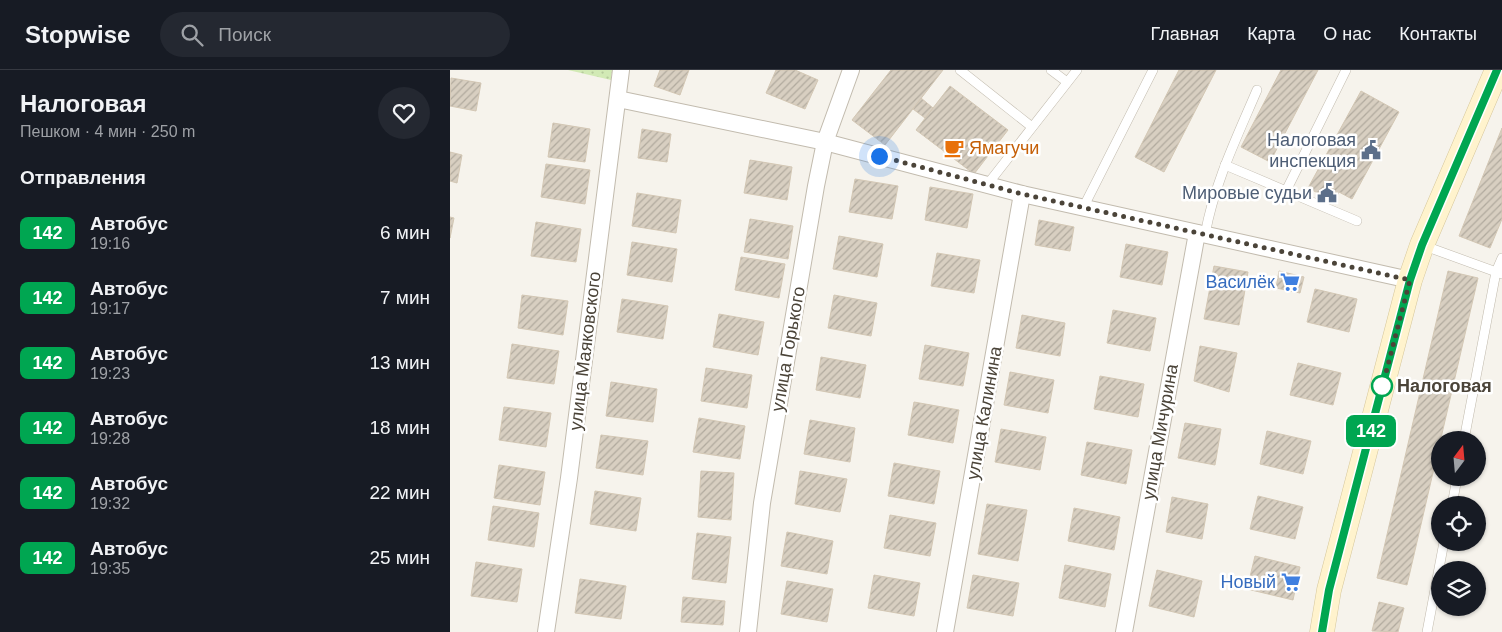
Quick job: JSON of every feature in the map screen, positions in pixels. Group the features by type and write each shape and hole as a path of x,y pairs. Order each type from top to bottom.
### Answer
{"street":[{"name":"улица Маяковского","path":"546,632 570,469 621,70"},
{"name":"улица Горького","path":"748,632 762,503 825,142 851,70"},
{"path":"1322,632 1329,590 1410,280 1422,245 1497,70"},
{"path":"618,99 825,142 1022,194 1410,280"},
{"name":"улица Калинина","path":"945,632 1022,194"},
{"name":"улица Мичурина","path":"1124,632 1201,234"}],"lane":[{"path":"960,70 1032,127"},
{"path":"1051,70 1067,82"},
{"path":"988,185 1077,70"},
{"path":"1083,208 1153,70"},
{"path":"1286,191 1346,70"},
{"path":"1201,234 1218,181 1257,90"},
{"path":"1226,165 1357,221"},
{"path":"1422,245 1499,273"},
{"path":"1466,431 1502,258"},
{"path":"1427,632 1442,551"}],"green space":[{"path":"568,70 612,70 611,80"}],"building":[{"path":"660,70 689,70 680,95 654,86"},
{"path":"776,70 795,70 818,80 805,109 766,93"},
{"path":"891,70 943,70 885,145 852,120"},
{"path":"1179,70 1216,70 1164,172 1135,157"},
{"path":"1281,70 1318,70 1270,162 1241,147"},
{"path":"451,78 481,83 476,111 450,106"},
{"path":"950,86 1008,130 974,174 916,130"},
{"path":"1361,91 1399,112 1352,199 1339,192 1334,201 1308,188"},
{"path":"921,98 933,108 925,118 913,109"},
{"path":"553,123 590,129 585,162 548,157"},
{"path":"1502,128 1502,219 1490,248 1459,236"},
{"path":"642,129 671,134 667,162 638,158"},
{"path":"450,152 462,155 457,183 450,181"},
{"path":"750,160 792,167 787,200 744,193"},
{"path":"546,164 590,170 585,204 541,197"},
{"path":"855,179 898,186 892,219 849,212"},
{"path":"930,187 973,194 967,228 925,220"},
{"path":"637,193 681,200 676,233 632,226"},
{"path":"450,217 454,218 450,238"},
{"path":"750,219 793,226 788,259 744,252"},
{"path":"1039,220 1074,227 1070,251 1035,245"},
{"path":"536,222 581,229 576,262 531,256"},
{"path":"839,236 883,244 877,277 833,269"},
{"path":"632,242 677,249 672,282 627,275"},
{"path":"1126,244 1168,252 1162,285 1120,277"},
{"path":"937,253 980,260 974,293 931,286"},
{"path":"741,257 785,264 779,298 735,290"},
{"path":"1214,266 1248,272 1239,325 1204,319"},
{"name":"Василёк","path":"1279,271 1304,277 1300,293 1276,288"},
{"path":"1448,271 1478,278 1443,431 1431,431 1431,481 1407,585 1377,578"},
{"path":"1315,289 1357,299 1349,332 1307,322"},
{"path":"522,295 568,301 563,335 518,328"},
{"path":"834,295 877,303 871,336 828,328"},
{"path":"622,299 668,306 663,339 617,332"},
{"path":"1113,310 1156,318 1150,351 1107,343"},
{"path":"719,314 764,322 758,355 713,347"},
{"path":"1022,315 1065,323 1060,356 1016,348"},
{"path":"512,344 559,351 554,384 507,378"},
{"path":"925,345 969,353 963,386 919,379"},
{"path":"1200,346 1237,353 1229,392 1194,381"},
{"path":"821,357 866,365 860,398 816,390"},
{"path":"1298,363 1341,373 1333,405 1290,395"},
{"path":"706,368 752,375 747,408 701,401"},
{"path":"1010,372 1054,380 1048,413 1004,405"},
{"path":"1100,376 1144,384 1138,417 1094,409"},
{"path":"611,382 657,389 653,422 606,416"},
{"path":"914,402 959,410 953,443 908,435"},
{"path":"504,407 551,413 546,447 499,440"},
{"path":"699,418 745,426 740,459 693,452"},
{"path":"810,420 855,428 850,462 804,454"},
{"path":"1185,423 1221,429 1215,465 1178,458"},
{"path":"1001,429 1046,437 1040,470 995,462"},
{"path":"1267,431 1311,441 1303,474 1260,464"},
{"path":"601,435 648,441 643,475 596,468"},
{"path":"1087,442 1132,450 1126,484 1081,475"},
{"path":"894,463 940,471 934,504 888,496"},
{"path":"499,465 545,472 540,505 494,498"},
{"path":"701,471 734,473 731,520 698,517"},
{"path":"800,471 847,479 840,512 795,504"},
{"path":"595,491 641,498 636,531 590,524"},
{"path":"1258,496 1303,507 1295,539 1250,529"},
{"path":"1172,497 1208,504 1202,539 1166,532"},
{"path":"987,504 1027,510 1018,561 978,554"},
{"path":"493,506 539,513 534,547 488,540"},
{"path":"1074,508 1120,517 1114,550 1068,541"},
{"path":"890,515 936,523 930,556 884,548"},
{"path":"787,532 833,541 827,574 781,566"},
{"path":"697,533 731,537 726,583 692,579"},
{"path":"1255,556 1300,567 1293,600 1247,589"},
{"path":"476,562 522,569 517,602 471,596"},
{"path":"1065,565 1111,574 1105,607 1059,598"},
{"path":"1157,570 1202,581 1194,617 1149,606"},
{"path":"874,575 920,583 914,616 868,608"},
{"path":"973,575 1019,583 1013,616 967,608"},
{"path":"580,579 626,586 621,619 575,613"},
{"path":"787,581 833,589 827,622 781,614"},
{"path":"683,597 725,601 723,625 681,622"},
{"path":"1379,602 1404,608 1398,632 1372,631"}],"bus line":[{"name":"142","path":"1322,632 1329,590 1410,280 1422,245 1497,70"}],"place":[{"name":"Ямагучи","path":"954,148"},
{"name":"Налоговая инспекция","path":"1371,150"},
{"name":"Мировые судьи","path":"1327,193"},
{"name":"Василёк","path":"1290,282"},
{"name":"Налоговая","path":"1382,386"},
{"name":"Новый","path":"1291,582"}],"route":[{"path":"879,156 1022,194 1410,280 1382,388 1382,386"}]}
